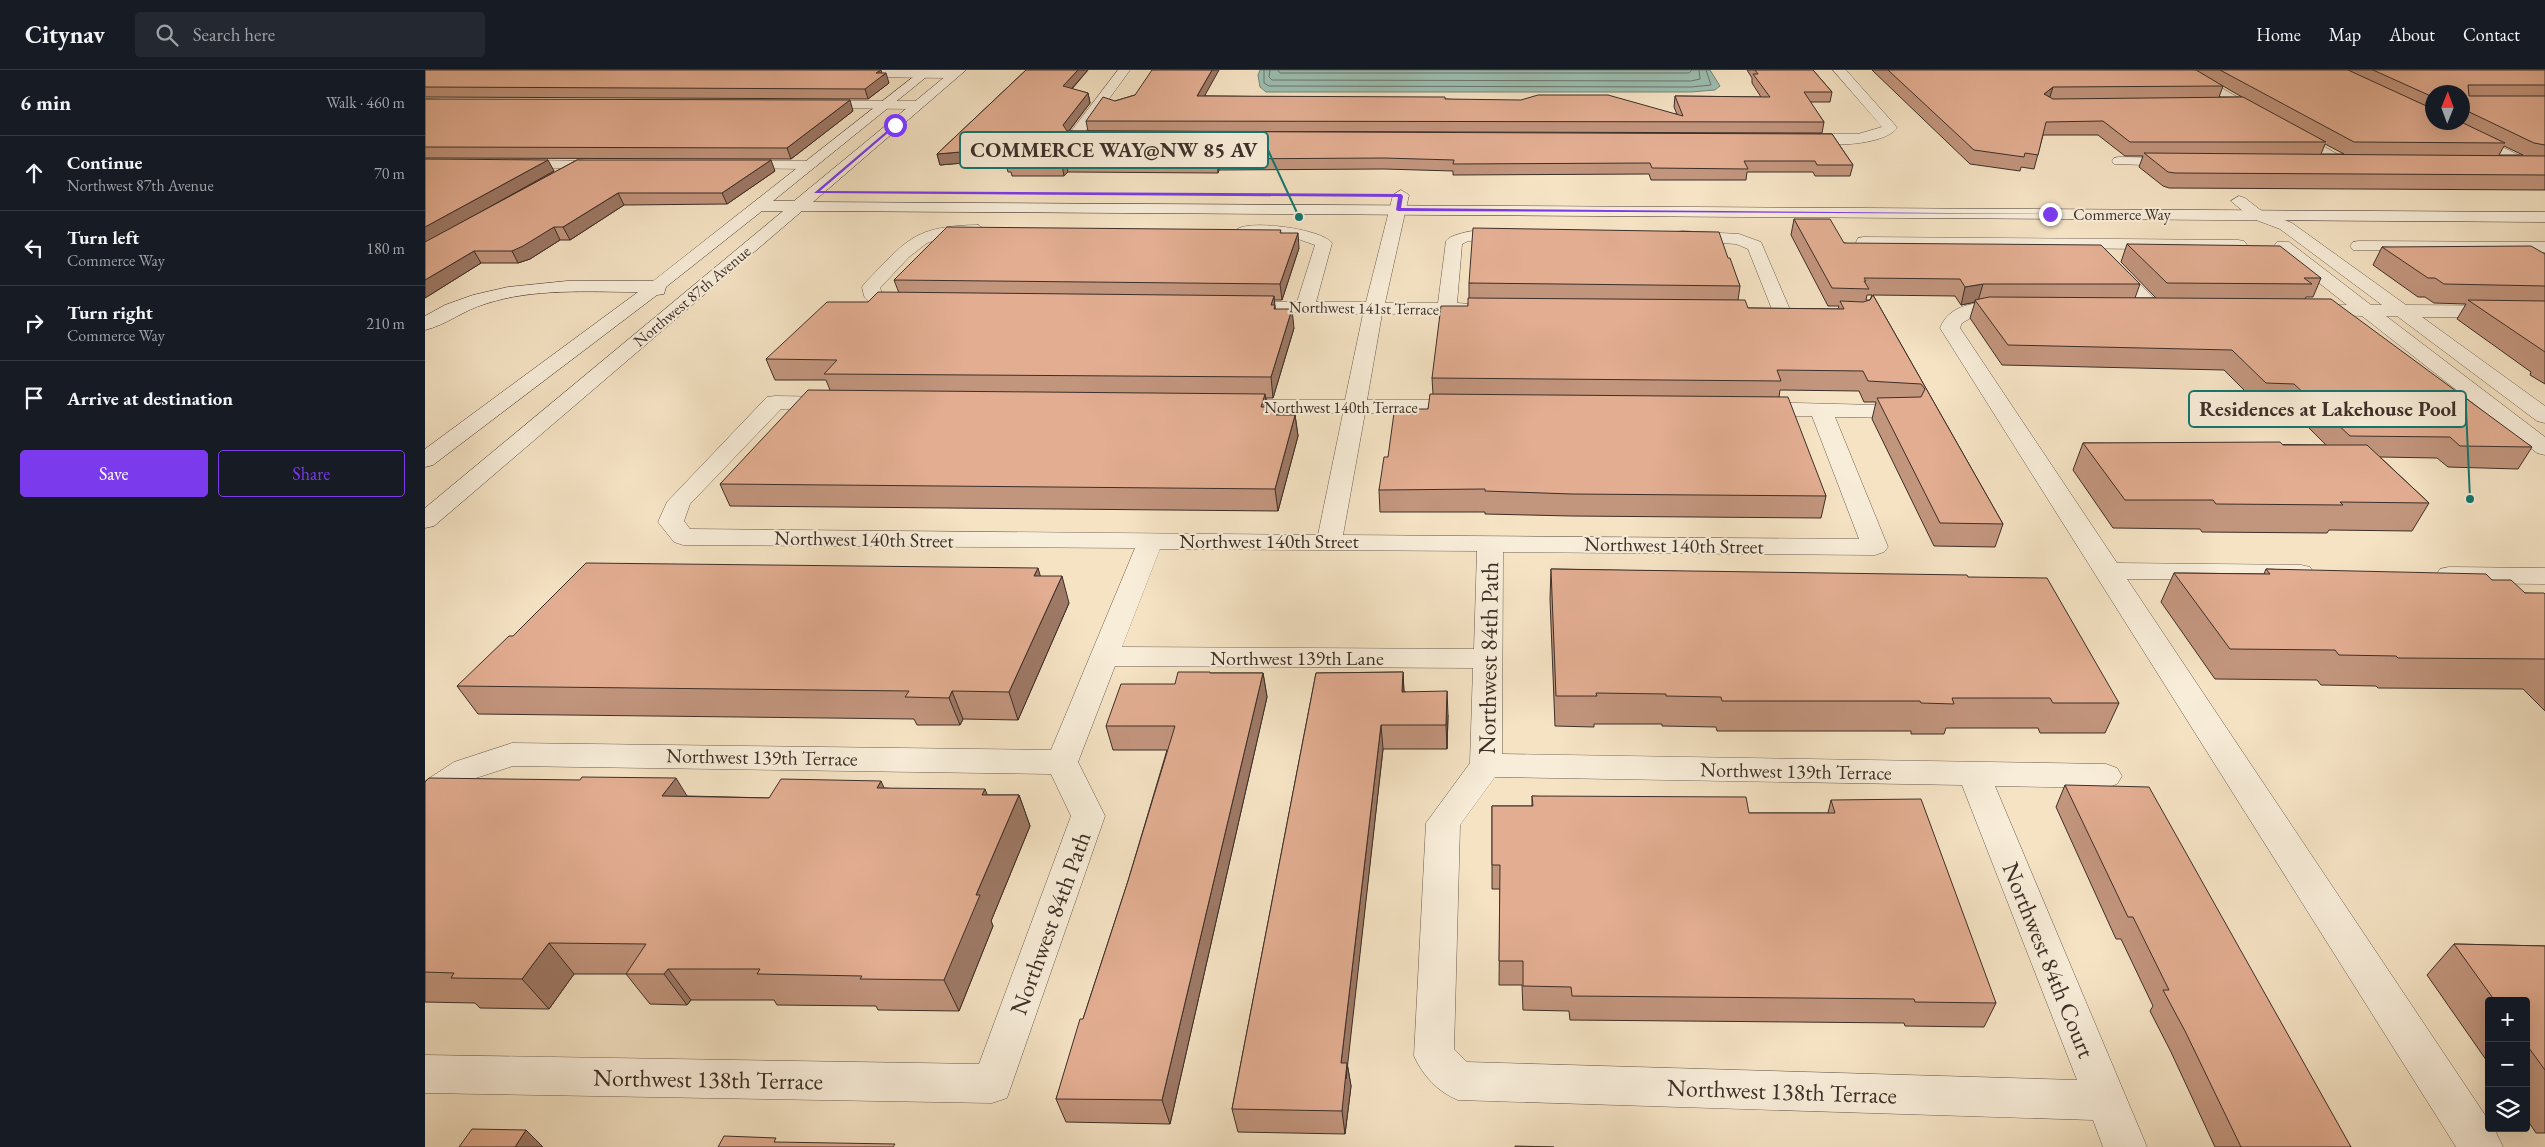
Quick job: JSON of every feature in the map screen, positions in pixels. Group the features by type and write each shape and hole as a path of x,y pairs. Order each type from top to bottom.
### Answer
{"street":[{"path":"1094,136 1074,136 1124,70"},
{"path":"1783,138 1862,139 1882,135 1890,128 1839,70"},
{"path":"2181,70 2344,162"},
{"name":"Northwest 87th Avenue","path":"425,460 657,286 926,72"},
{"path":"840,74 957,72"},
{"name":"Northwest 87th Avenue","path":"425,522 957,72"},
{"path":"2212,104 2241,104"},
{"path":"801,105 918,105"},
{"path":"2456,130 2526,164"},
{"path":"2119,162 2187,162"},
{"path":"2315,162 2363,162"},
{"path":"2488,163 2545,164"},
{"path":"502,164 618,164"},
{"path":"553,179 579,164"},
{"path":"716,165 811,165"},
{"name":"Commerce Way","path":"777,192 2257,215 2545,217"},
{"path":"2239,201 2257,215 2286,226 2545,416"},
{"name":"Commerce Way","path":"759,206 1399,202 2239,201 2545,203"},
{"path":"1329,541 1374,308 1399,202"},
{"path":"2257,215 2256,226 2545,448"},
{"path":"926,304 886,304 873,296 871,287 915,243 935,235 956,230 996,230"},
{"path":"1226,231 1296,232 1314,236 1324,243 1305,307"},
{"path":"1447,309 1454,241 1465,236 1523,234"},
{"path":"1663,235 1713,236 1739,239 1755,246 1782,312"},
{"path":"1864,242 2238,245"},
{"path":"2090,244 2164,309 2125,309"},
{"path":"2359,246 2545,247"},
{"path":"2505,247 2537,266"},
{"path":"425,324 443,312 474,299 501,292 537,288 657,286 659,304 647,319 617,343 595,378"},
{"name":"Northwest 141st Terrace","path":"1216,307 1496,309"},
{"path":"2029,308 1984,308 1965,311 1953,320 1950,328 2481,1147"},
{"path":"2294,310 2545,312"},
{"path":"1762,312 1801,312"},
{"name":"Northwest 140th Street","path":"855,403 775,402 679,502 671,522 683,536 1150,542 1490,542 1875,547 1821,410"},
{"name":"Northwest 140th Terrace","path":"1205,406 1483,408"},
{"path":"1731,409 1907,411"},
{"path":"1062,762 1150,542"},
{"name":"Northwest 84th Path","path":"1458,1081 1434,1056 1443,824 1486,766 1490,542"},
{"path":"2107,570 2327,573"},
{"path":"2426,574 2545,576"},
{"name":"Northwest 139th Lane","path":"1104,656 1489,659"},
{"name":"Northwest 139th Terrace","path":"425,797 465,770 512,754 1062,762"},
{"name":"Northwest 84th Path","path":"992,1084 1088,816 1062,762"},
{"name":"Northwest 139th Terrace","path":"1486,766 2106,776"},
{"name":"Northwest 84th Court","path":"1974,774 2125,1147"},
{"name":"Northwest 138th Terrace","path":"425,1074 992,1084"},
{"name":"Northwest 138th Terrace","path":"1458,1081 2106,1101"}],"water":[{"path":"1260,70 1710,70 1720,86 1715,90 1691,92 1266,92 1260,87 1258,75"}],"building":[{"path":"425,70 881,70 876,73 886,73 865,89 425,87"},
{"path":"1026,70 1078,70 1063,86 1088,93 1063,125 1067,131 1832,134 1853,165 1817,165 1815,161 1744,161 1748,169 1652,168 1650,163 1453,164 1454,160 1384,158 1065,161 1062,165 1009,164 1012,161 1005,161 1019,147 937,154"},
{"path":"1152,70 1212,70 1197,96 1445,97 1445,99 1521,100 1538,95 1608,95 1683,116 1675,96 1770,97 1753,74 1758,74 1755,70 1813,70 1832,92 1804,92 1824,122 1086,121 1103,97 1115,101 1135,95"},
{"path":"1888,70 2196,70 2223,86 2053,87 2044,94 2053,99 2243,97 2326,142 2130,142 2103,121 2046,122 2038,155 2025,153 2024,157 1974,150"},
{"path":"2220,70 2348,70 2425,105 2425,130 2470,130 2470,126 2505,143 2354,142"},
{"path":"2373,70 2545,70 2545,85 2425,85 2425,93"},
{"path":"2470,96 2545,96 2545,145 2534,143 2470,112"},
{"path":"425,99 850,100 787,148 425,147"},
{"path":"2144,153 2545,156 2545,175 2175,173 2168,172"},
{"path":"425,159 548,160 425,227"},
{"path":"577,160 771,160 722,193 618,193 563,227 554,227 512,251 474,251 425,280 425,242"},
{"path":"1794,219 1830,219 1844,243 2101,245 2140,284 1983,284 1965,287 1960,279 1864,278 1869,289 1832,288"},
{"path":"947,227 1281,230 1280,233 1298,233 1280,284 894,280"},
{"path":"1473,228 1719,232 1740,286 1469,283"},
{"path":"2127,244 2280,246 2321,278 2304,278 2312,284 2167,283"},
{"path":"2531,246 2545,254 2545,286 2444,284 2435,278 2428,278 2382,247"},
{"path":"878,292 1274,296 1271,305 1275,305 1274,309 1292,309 1271,377 824,374 837,360 766,359 827,302 868,302"},
{"path":"1873,295 2003,524 1940,523 1877,398 1921,397 1925,389 1921,384 1868,381 1863,371 1777,370 1781,381 1432,378 1441,306 1468,306 1468,298 1745,300 1748,308 1844,309 1840,301 1863,302 1870,300"},
{"path":"1989,297 2331,299 2532,447 2460,446 2450,437 2350,436 2294,384 2266,383 2232,350 2008,345 1975,300"},
{"path":"2468,300 2545,301 2545,352"},
{"path":"808,390 1265,394 1261,407 1279,407 1276,415 1295,415 1275,489 720,484"},
{"path":"1430,394 1788,397 1826,496 1572,494 1485,491 1485,489 1379,490 1384,457 1388,457 1394,413 1417,414 1417,409 1428,409"},
{"path":"2280,442 2283,445 2367,445 2429,503 2340,502 2343,505 2216,504 2213,500 2125,500 2083,443"},
{"path":"586,563 1038,568 1034,576 1062,576 1009,692 952,691 949,698 905,697 909,691 457,686 509,636 513,636"},
{"path":"1551,569 1967,575 1968,577 2047,578 2119,703 2053,703 2050,698 1952,698 1954,704 1921,703 1920,701 1722,701 1721,697 1666,696 1666,694 1596,693 1597,696 1556,696"},
{"path":"2266,569 2486,574 2492,580 2511,580 2525,593 2545,594 2545,659 2398,658 2396,656 2339,655 2335,650 2230,649 2174,573 2270,574"},
{"path":"1178,672 1263,673 1162,1100 1056,1099 1080,1019 1083,1019 1128,881 1175,726 1106,726 1121,684 1175,684"},
{"path":"1403,672 1402,692 1447,691 1446,725 1381,725 1341,1063 1347,1063 1342,1111 1232,1109 1316,673"},
{"path":"582,777 676,778 662,796 769,798 781,779 881,781 877,788 985,789 982,795 1019,795 976,895 980,895 944,980 860,979 862,976 757,974 760,969 668,969 664,974 626,974 646,944 549,943 522,979 451,978 454,973 425,972 425,782 429,778 580,780"},
{"path":"2065,785 2149,787 2351,1147 2241,1147 2163,990 2169,990 2133,917 2128,917"},
{"path":"1532,796 1746,797 1749,813 1835,813 1831,800 1921,799 1996,1003 1915,1002 1914,999 1572,996 1571,987 1523,986 1523,961 1499,961 1500,865 1492,865 1492,806 1533,806"},
{"path":"2454,944 2545,946 2545,1070 2530,1049 2530,997 2492,997"},
{"path":"472,1129 526,1130 515,1147 459,1147"},
{"path":"724,1136 776,1138 774,1142 895,1144 893,1147 718,1147"},
{"path":"1515,1146 1554,1147 1515,1147"}],"place":[{"name":"COMMERCE WAY@NW 85 AV","path":"1299,217"},
{"name":"Residences at Lakehouse Pool","path":"2470,499"}],"route":[{"path":"895,125 815,192 1401,196 1398,210 2050,214"}]}
